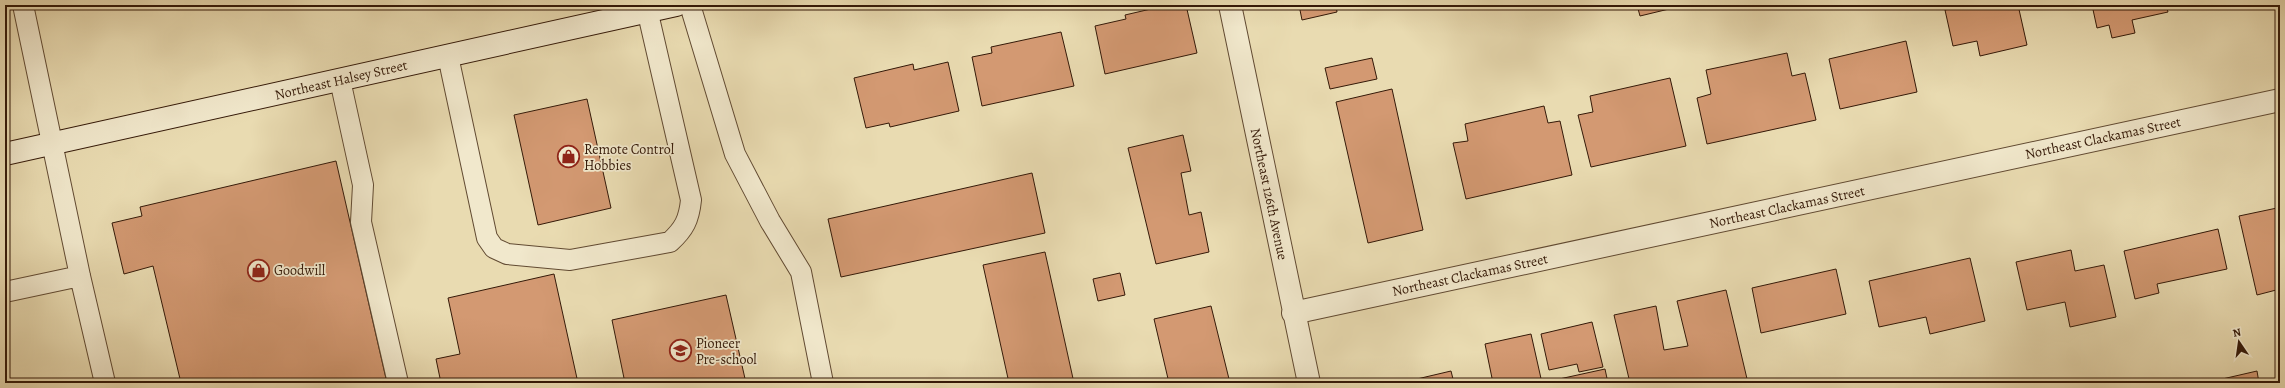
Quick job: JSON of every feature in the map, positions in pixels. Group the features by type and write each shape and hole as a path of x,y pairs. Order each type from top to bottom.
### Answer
{"street":[{"name":"Northeast Halsey Street","path":"5,154 448,56 647,8 676,5"},
{"name":"Northeast 126th Avenue","path":"1230,5 1293,314 1309,383"},
{"name":"Northeast Clackamas Street","path":"1293,314 2280,100"}],"lane":[{"path":"23,5 80,276 105,383"},
{"path":"690,5 735,154 770,221 801,272 823,383"},
{"path":"448,56 487,238 494,248 507,254 570,260 670,242 682,231 689,218 691,200 647,8"},
{"path":"340,80 363,185 362,222 398,383"},
{"path":"5,292 80,276"}],"building":[{"path":"1168,5 1186,5 1197,53 1105,74 1095,26 1126,19 1125,15"},
{"path":"1299,5 1336,5 1337,12 1302,20"},
{"path":"1637,5 1669,5 1669,9 1640,16"},
{"path":"1966,5 2018,5 2027,45 1980,56 1977,41 1953,46 1945,10"},
{"path":"2092,5 2166,5 2168,12 2132,20 2135,33 2112,38 2109,25 2097,28"},
{"path":"1061,32 1074,86 982,106 972,57 992,53 991,47"},
{"path":"1906,41 1917,92 1840,109 1829,59"},
{"path":"1787,53 1792,76 1805,73 1816,120 1707,144 1697,98 1711,94 1706,70"},
{"path":"1372,58 1377,79 1330,89 1325,68"},
{"path":"948,62 959,111 890,127 889,123 866,128 854,78 913,64 914,70"},
{"path":"1670,78 1686,146 1591,167 1578,115 1593,112 1590,96"},
{"path":"1392,89 1423,230 1368,243 1336,102"},
{"path":"587,99 611,208 538,225 514,115"},
{"path":"1544,106 1548,123 1560,121 1572,175 1466,199 1453,143 1468,141 1465,124"},
{"path":"1183,135 1191,171 1181,173 1189,215 1201,212 1209,252 1156,264 1128,148"},
{"name":"Goodwill","path":"336,161 387,383 181,383 153,266 124,274 112,223 142,216 140,207"},
{"path":"1032,173 1045,233 841,277 828,219"},
{"path":"2277,208 2280,220 2280,289 2257,295 2239,216"},
{"path":"2218,229 2227,269 2157,284 2159,293 2135,299 2124,251"},
{"path":"2071,250 2075,271 2104,265 2116,317 2070,327 2065,302 2027,310 2016,262"},
{"path":"1045,252 1074,383 1009,383 983,265"},
{"path":"1970,258 1985,321 1930,334 1926,317 1879,327 1869,281"},
{"path":"1836,269 1846,314 1761,333 1752,288"},
{"path":"1120,273 1125,295 1098,301 1093,279"},
{"path":"554,274 578,383 441,383 436,359 460,354 448,298"},
{"path":"1726,290 1748,383 1630,383 1614,315 1656,306 1664,350 1688,346 1677,301"},
{"path":"726,295 746,383 625,383 612,320"},
{"path":"1211,306 1230,383 1169,383 1154,319"},
{"path":"1592,322 1603,367 1579,372 1577,364 1549,370 1541,334"},
{"path":"1531,334 1542,383 1493,383 1485,344"},
{"path":"1605,369 1608,383 1541,383"},
{"path":"1451,371 1454,383 1400,383"},
{"path":"2257,371 2259,383 2205,383"}],"place":[{"name":"Remote Control Hobbies","path":"569,157"},
{"name":"Goodwill","path":"258,270"},
{"name":"Pioneer Pre-school","path":"681,351"}]}
